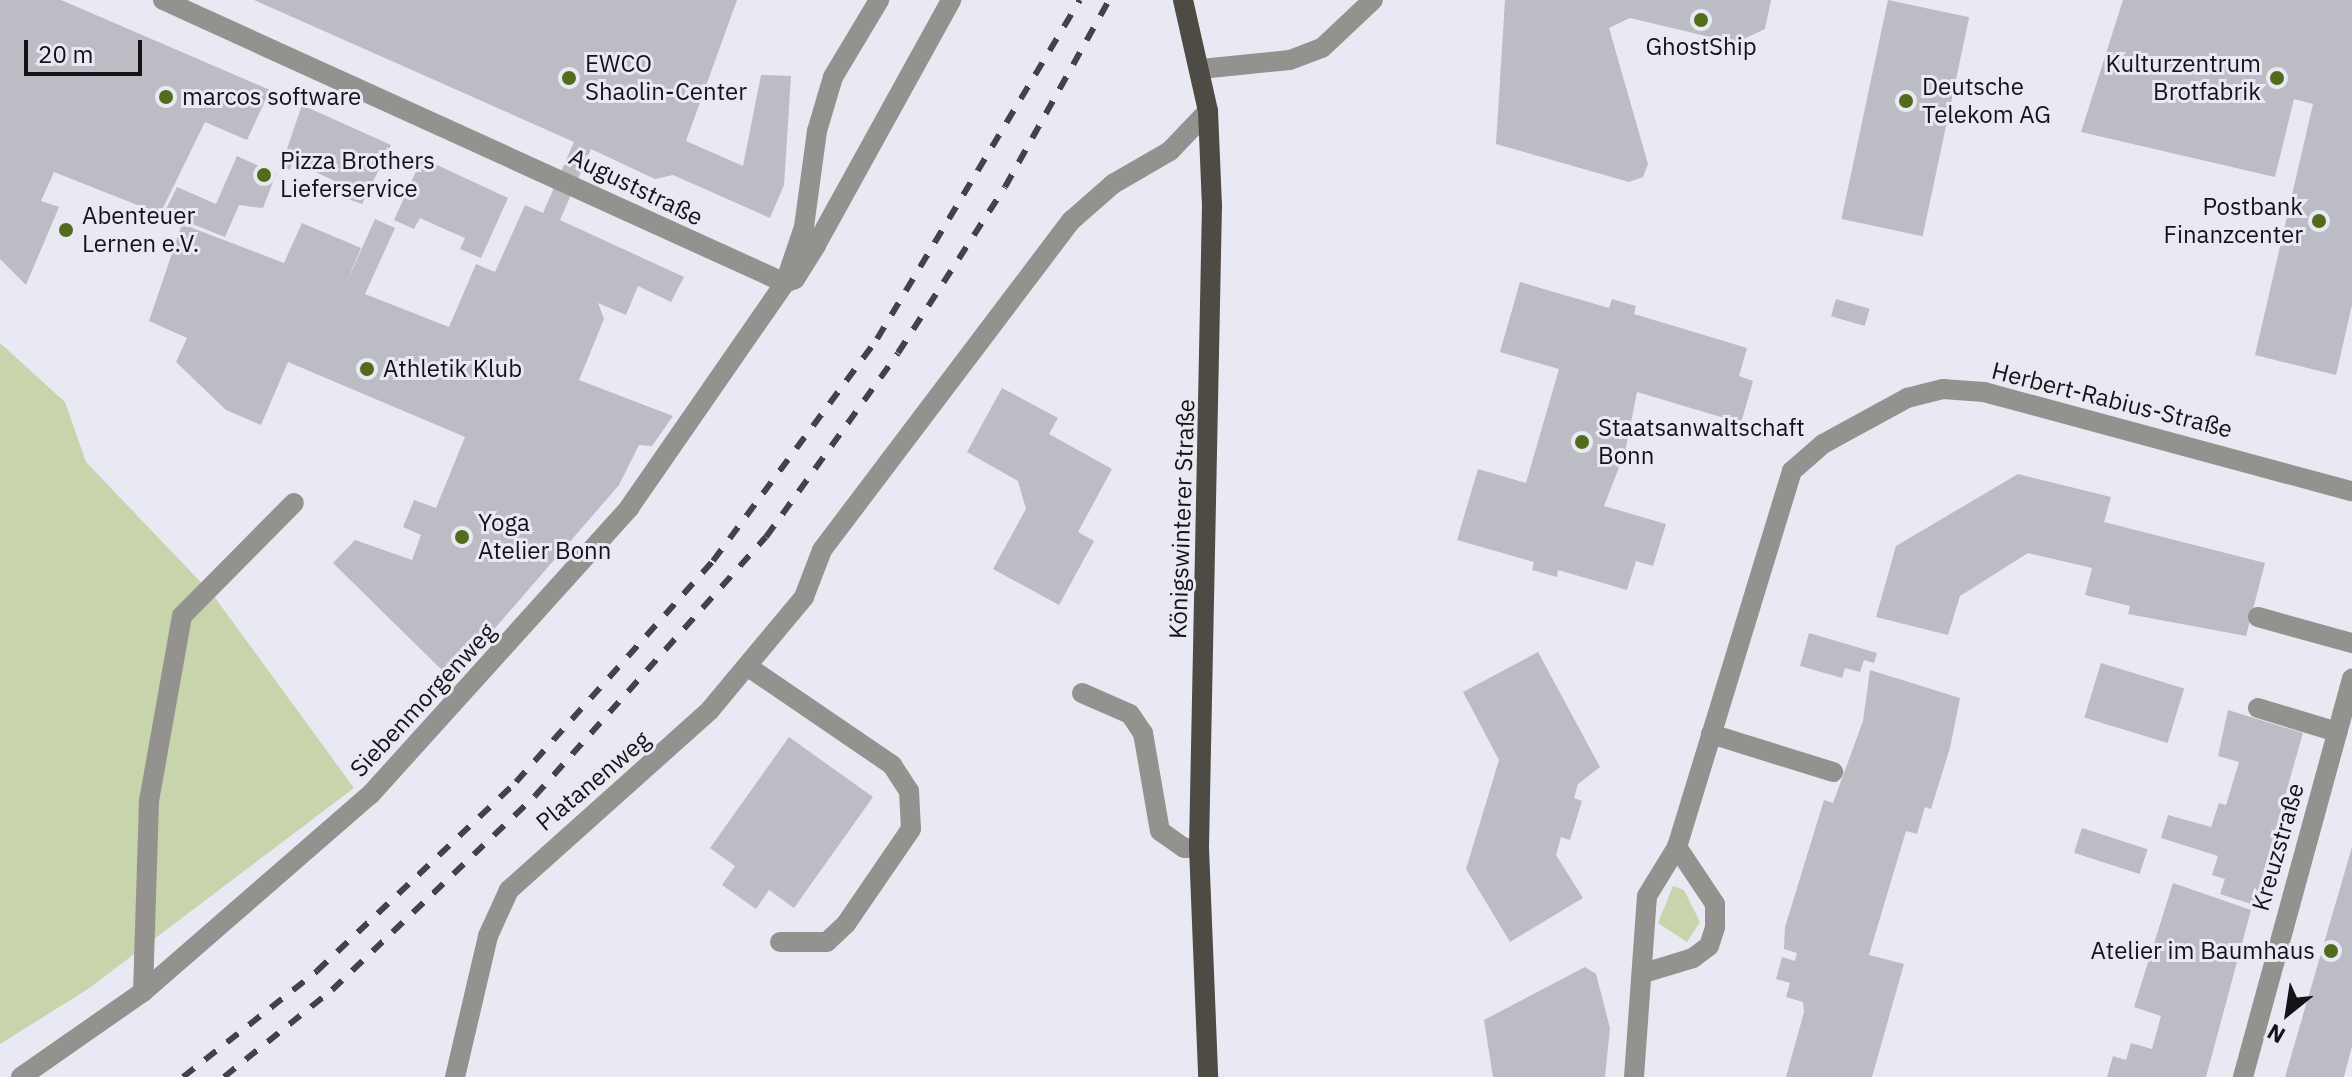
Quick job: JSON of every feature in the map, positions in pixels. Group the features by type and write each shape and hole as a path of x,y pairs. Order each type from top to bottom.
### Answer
{"main road":[{"name":"Königswinterer Straße","path":"1183,0 1208,111 1214,358 1199,848 1208,1077"},
{"name":"Königswinterer Straße","path":"1206,1043 1219,1077"}],"street":[{"name":"Auguststraße","path":"163,0 785,283"},
{"path":"785,283 804,227 817,131 833,77 879,0"},
{"path":"785,283 795,279 816,245 951,0"},
{"path":"1201,69 1290,60 1322,48 1373,0"},
{"name":"Platanenweg","path":"455,1077 488,936 509,890 683,739 804,597 822,550 1072,220 1113,184 1170,151 1208,111"},
{"name":"Siebenmorgenweg","path":"21,1077 143,992 370,795 474,687 629,508 785,283"},
{"name":"Herbert-Rabius-Straße","path":"1634,1077 1644,973 1638,952 1647,896 1677,847 1792,471 1847,428 1907,398 1943,389 1984,392 2352,491"},
{"path":"143,992 149,801 182,616 294,503"},
{"path":"2258,617 2352,643"},
{"path":"747,666 892,765 909,791 911,829 846,924 827,942 780,942"},
{"name":"Kreuzstraße","path":"2243,1077 2352,679"},
{"path":"1082,693 1130,714 1143,733 1160,831 1184,848 1199,848"},
{"path":"2258,708 2337,732"},
{"path":"1711,734 1833,772"},
{"path":"1644,973 1693,958 1709,946 1715,927 1715,904 1677,847"}],"green space":[{"path":"0,343 65,402 86,462 213,595 354,788 88,989 0,1044"},
{"path":"1673,886 1684,890 1700,922 1687,942 1658,923"}],"building":[{"path":"0,0 61,0 270,90 247,140 205,122 160,214 54,172 41,201 59,207 26,285 0,259"},
{"path":"254,0 737,0 686,141 743,166 761,75 791,76 784,185 770,218 673,175 655,179 591,149 560,220 684,277 671,302 638,286 626,315 598,303 604,319 579,380 673,416 652,446 639,445 619,485 451,679 333,563 355,540 412,560 421,535 403,527 414,500 436,508 465,437 288,362 261,425 226,410 176,362 187,338 149,321 182,224 284,263 302,223 361,248 345,286 375,219 395,228 365,294 449,327 476,264 495,272 525,205 543,213 574,142"},
{"path":"1505,0 1771,0 1765,29 1735,43 1630,18 1609,28 1648,164 1643,177 1629,182 1496,144"},
{"name":"Deutsche Telekom AG","path":"1888,0 1969,17 1923,236 1841,219"},
{"path":"2123,0 2352,0 2352,305 2336,375 2255,355 2313,104 2294,99 2275,177 2081,132"},
{"path":"302,105 391,145 362,204 342,197 347,187 293,161 290,170 281,166"},
{"path":"237,156 276,174 263,208 239,205 225,237 164,213 177,187 216,204"},
{"path":"422,158 508,198 481,258 460,249 465,238 420,218 414,229 394,220"},
{"name":"Staatsanwaltschaft Bonn","path":"1520,282 1609,308 1612,299 1636,306 1634,314 1747,348 1739,376 1753,381 1741,423 1637,392 1625,452 1604,506 1666,524 1653,566 1636,561 1627,590 1558,570 1557,577 1532,570 1534,562 1457,540 1478,469 1526,483 1559,369 1500,352"},
{"path":"1836,299 1870,309 1865,326 1831,316"},
{"path":"1002,388 1058,418 1049,434 1112,469 1078,532 1094,541 1059,605 993,569 1026,509 1018,481 967,452"},
{"path":"2018,474 2111,497 2104,522 2265,563 2246,636 2128,614 2130,606 2085,595 2092,568 2028,553 1960,596 1948,635 1876,617 1896,546"},
{"path":"1809,633 1877,653 1874,663 1864,660 1860,672 1845,668 1842,678 1800,666"},
{"path":"1538,652 1600,767 1578,784 1574,798 1582,801 1570,840 1561,837 1556,855 1583,898 1510,942 1466,869 1499,760 1463,692"},
{"path":"2101,663 2184,688 2168,743 2084,718"},
{"path":"1870,670 1960,698 1950,748 1931,809 1925,807 1917,834 1906,831 1869,955 1904,964 1872,1077 1786,1077 1804,1012 1803,1002 1786,997 1790,983 1776,979 1782,957 1795,961 1797,953 1784,949 1785,927 1824,800 1833,803 1863,721"},
{"path":"2228,710 2303,733 2254,905 2220,894 2225,879 2212,875 2218,856 2161,838 2168,815 2211,827 2219,803 2226,805 2239,762 2218,756"},
{"path":"789,737 873,797 794,908 769,890 756,909 722,885 735,866 710,848"},
{"path":"2082,828 2148,849 2140,874 2074,853"},
{"path":"2352,847 2352,1046 2344,1077 2285,1077"},
{"path":"2173,883 2251,910 2206,1077 2107,1077 2113,1056 2126,1060 2131,1043 2152,1049 2161,1016 2134,1007"},
{"path":"1585,967 1596,974 1610,1028 1605,1077 1493,1077 1484,1020"}],"railway":[{"path":"183,1077 317,971 516,782 713,561 877,339 1080,0"},
{"path":"224,1077 332,990 535,796 766,537 898,353 1005,187 1109,0"}],"place":[{"name":"GhostShip","path":"1701,20"},
{"name":"EWCO Shaolin-Center","path":"569,78"},
{"name":"Kulturzentrum Brotfabrik","path":"2277,78"},
{"name":"marcos software","path":"166,97"},
{"name":"Deutsche Telekom AG","path":"1906,101"},
{"name":"Pizza Brothers Lieferservice","path":"264,175"},
{"name":"Postbank Finanzcenter","path":"2319,221"},
{"name":"Abenteuer Lernen e.V.","path":"66,230"},
{"name":"Athletik Klub","path":"367,369"},
{"name":"Staatsanwaltschaft Bonn","path":"1582,442"},
{"name":"Yoga Atelier Bonn","path":"462,537"},
{"name":"Atelier im Baumhaus","path":"2331,951"}]}
